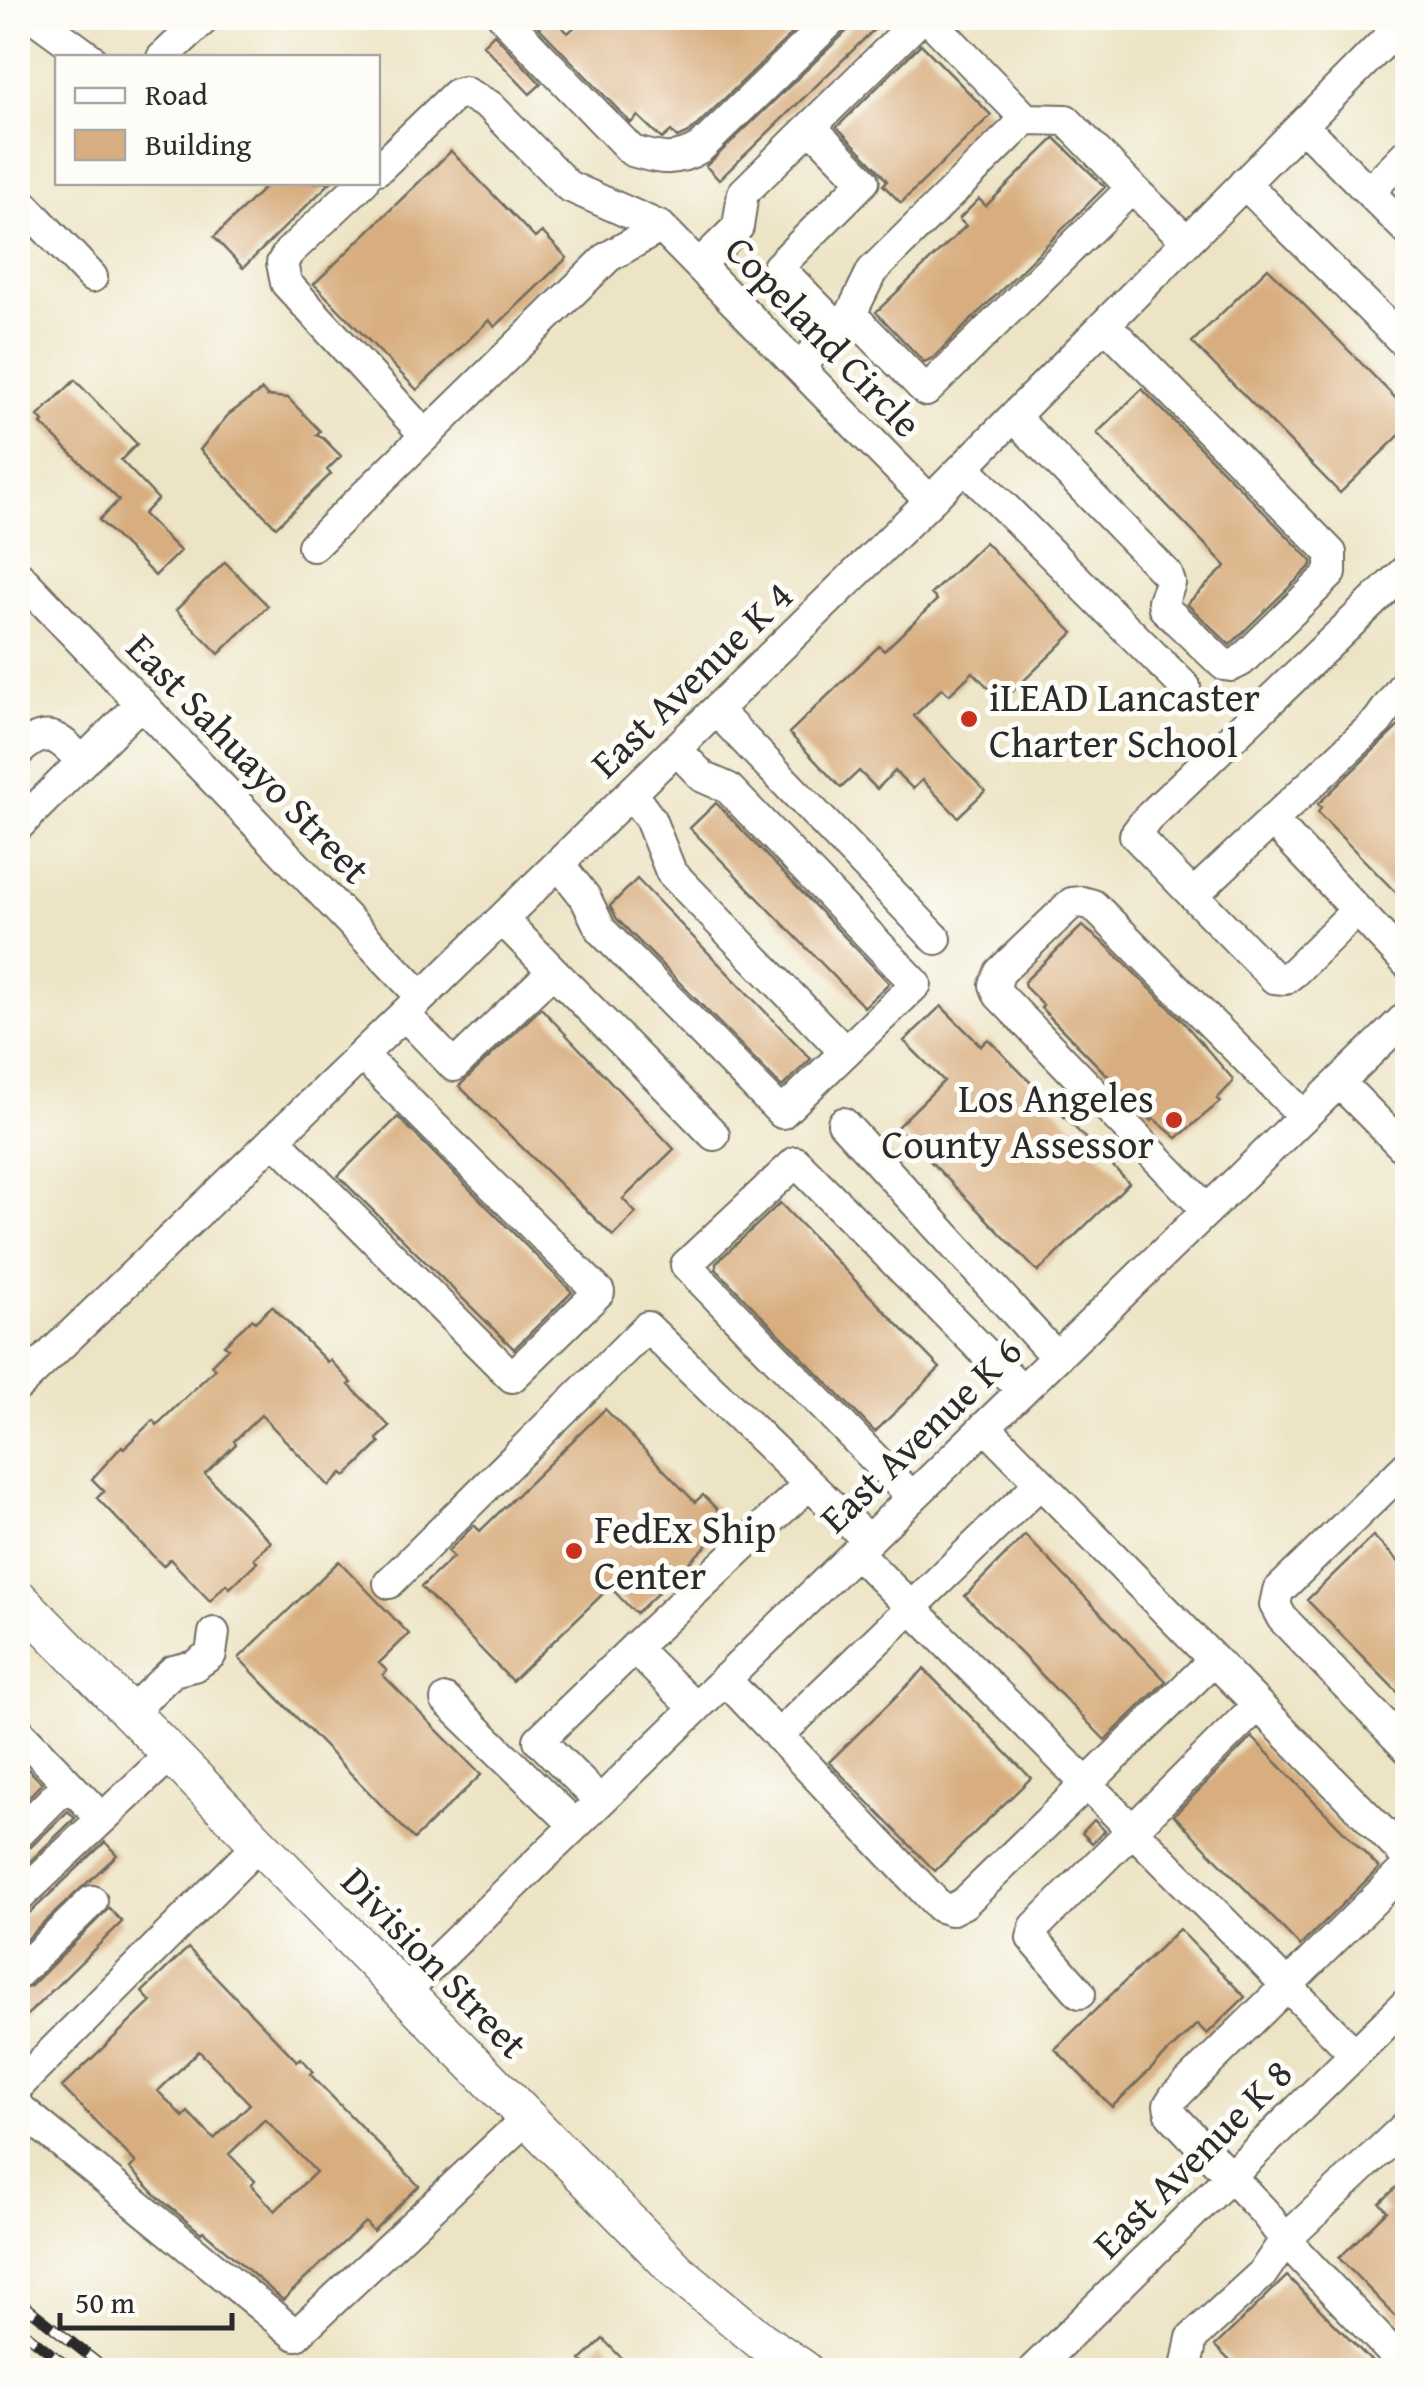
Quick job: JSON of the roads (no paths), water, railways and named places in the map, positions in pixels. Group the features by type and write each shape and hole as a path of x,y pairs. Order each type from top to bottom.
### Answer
{"main road":[{"name":"Division Street","path":"18,1598 678,2272 760,2340 804,2370"}],"street":[{"path":"35,18 86,55"},
{"path":"165,55 205,18"},
{"path":"504,18 632,150 658,159 682,159 700,148 834,18"},
{"path":"700,265 738,227 743,194 924,18 1026,119 1066,120 1187,241"},
{"name":"East Avenue K 4","path":"18,1386 676,750 1014,417 1302,124 1403,30"},
{"path":"380,167 456,94 464,92 490,106 568,186 661,227"},
{"path":"799,367 845,321 872,270 1026,119"},
{"path":"1302,124 1408,231"},
{"path":"811,127 864,182 778,267 926,391 1132,188"},
{"path":"1369,192 1408,152"},
{"path":"1244,183 1408,346"},
{"path":"360,185 288,252 282,271 286,283 424,435"},
{"path":"18,199 92,276"},
{"path":"313,546 608,257 661,227"},
{"name":"Copeland Circle","path":"661,227 930,501"},
{"path":"1014,417 1167,574 1170,583 1164,608 1224,665 1241,660 1331,573 1331,553 1106,324"},
{"path":"964,467 1185,687"},
{"path":"1357,910 1294,972 1285,979 1274,978 1135,835 1147,819 1408,568"},
{"name":"East Sahuayo Street","path":"18,575 141,704 413,1006 454,1066 553,971"},
{"path":"1193,895 1378,721 1408,679"},
{"path":"18,826 141,704"},
{"path":"716,710 936,939"},
{"path":"18,752 43,734 54,736 82,762"},
{"path":"558,864 586,897 601,930 782,1114 916,984 728,788 704,777 676,750"},
{"path":"631,793 650,819 671,872 846,1052"},
{"path":"1272,820 1408,964"},
{"path":"1208,1210 998,995 995,985 1000,972 1072,904 1093,905 1304,1116"},
{"path":"502,919 714,1135"},
{"name":"East Avenue K 6","path":"402,1994 1408,1015"},
{"path":"274,1139 512,1377 599,1292 362,1055"},
{"path":"1338,1082 1408,1152"},
{"path":"842,1124 1056,1357"},
{"path":"912,1497 686,1265 796,1162 1022,1390"},
{"path":"389,1583 647,1326 809,1484 912,1608 1355,2054"},
{"path":"985,1426 1408,1858"},
{"path":"1402,1482 1278,1590 1275,1605 1282,1618 1408,1749"},
{"path":"778,1736 1040,1483"},
{"path":"600,1800 539,1740 809,1484"},
{"path":"129,1712 173,1670 194,1666 211,1654 214,1632"},
{"path":"634,1648 695,1708"},
{"path":"725,1679 940,1907 950,1910 964,1903 1214,1660"},
{"path":"446,1700 575,1825"},
{"path":"1080,1993 1038,1948 1032,1938 1035,1927 1258,1705"},
{"path":"24,1750 68,1784 102,1819"},
{"path":"18,1898 170,1755"},
{"path":"18,1834 68,1784"},
{"path":"18,2086 258,1846"},
{"path":"1408,1866 1169,2105 1171,2114 1277,2226 1285,2240 1408,2369"},
{"path":"18,1973 92,1901"},
{"name":"East Avenue K 8","path":"1033,2370 1408,2002"},
{"path":"18,2107 296,2335 526,2119"},
{"path":"1190,2370 1192,2338 1262,2274 1285,2240 1408,2124"}],"railway":[{"path":"18,2300 107,2370"},
{"path":"18,2327 72,2370"}],"place":[{"name":"iLEAD Lancaster Charter School","path":"969,719"},
{"name":"Los Angeles County Assessor","path":"1174,1120"},
{"name":"FedEx Ship Center","path":"574,1551"}]}
